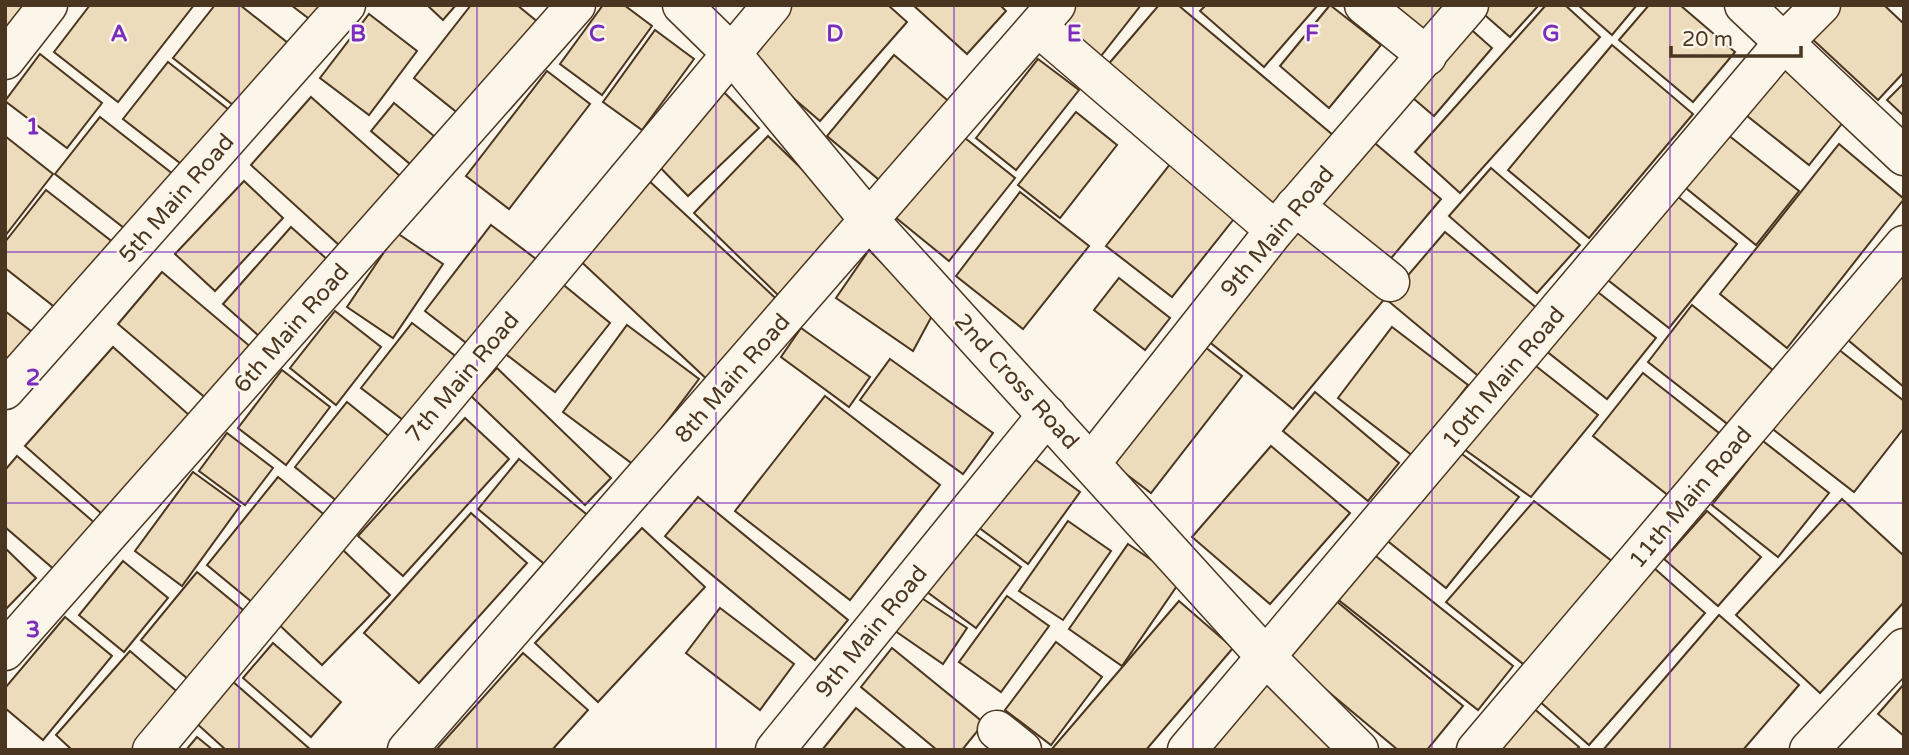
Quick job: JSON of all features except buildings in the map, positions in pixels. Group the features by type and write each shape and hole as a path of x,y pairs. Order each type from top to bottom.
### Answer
{"street":[{"path":"5,60 48,5"},
{"name":"5th Main Road","path":"5,390 346,5"},
{"name":"6th Main Road","path":"5,651 576,5"},
{"name":"2nd Cross Road","path":"682,5 731,53 870,221 1266,657 1359,750"},
{"name":"7th Main Road","path":"152,750 772,5"},
{"path":"1364,5 1427,56"},
{"name":"9th Main Road","path":"1091,463 1285,218 1469,5"},
{"path":"1744,5 1904,156"},
{"name":"10th Main Road","path":"1187,750 1785,41 1821,5"},
{"path":"1047,16 1285,218 1390,282"},
{"name":"8th Main Road","path":"407,750 1047,16"},
{"name":"11th Main Road","path":"1476,750 1904,245"},
{"name":"9th Main Road","path":"775,750 1048,415"},
{"path":"1810,749 1904,648"}]}
